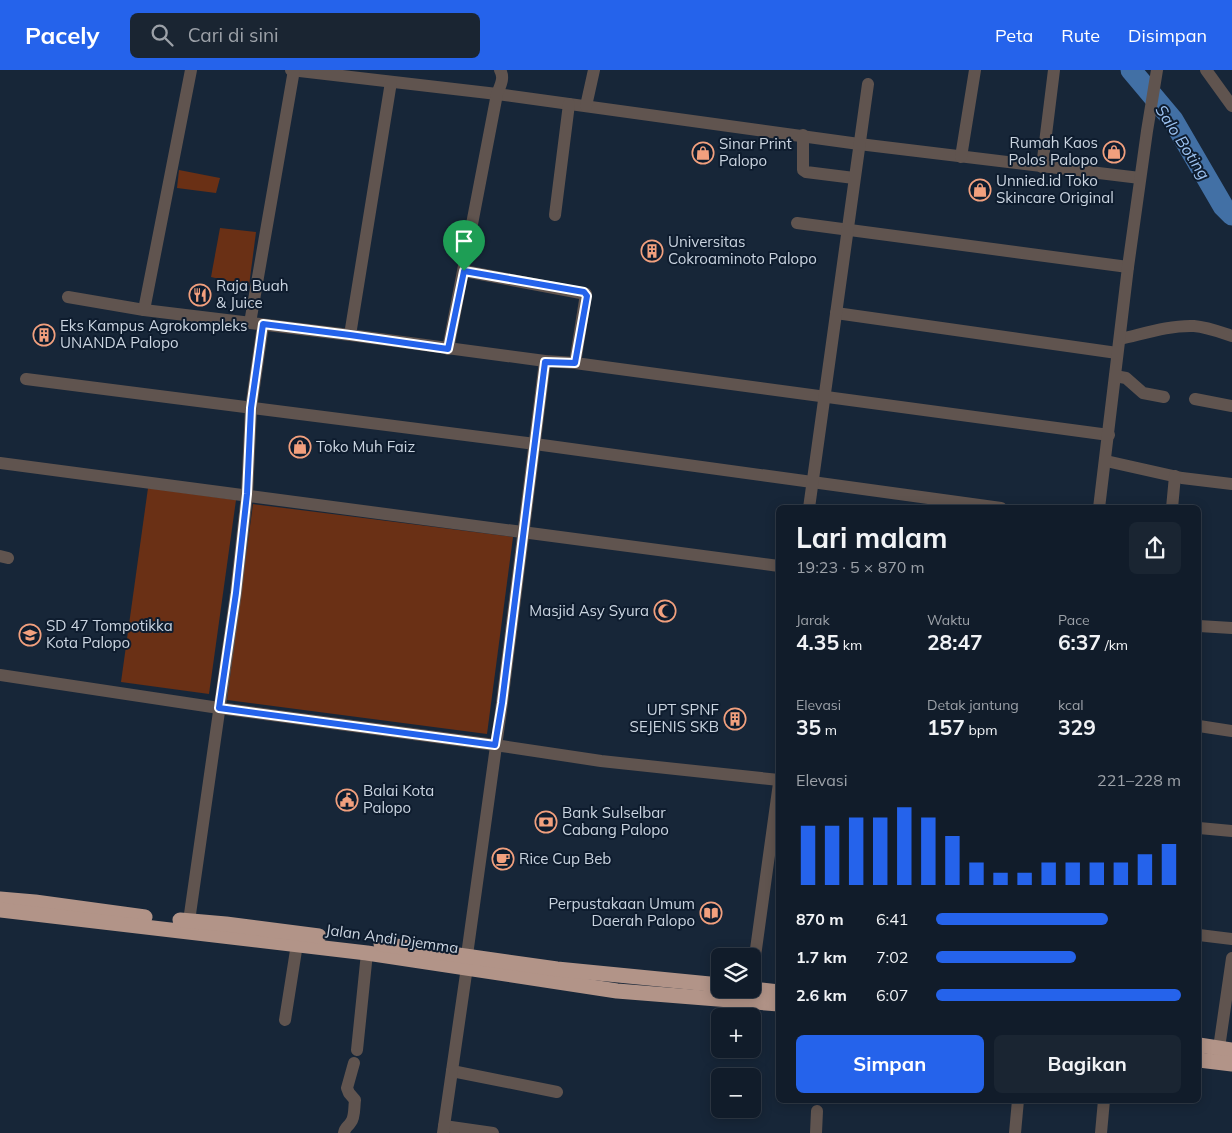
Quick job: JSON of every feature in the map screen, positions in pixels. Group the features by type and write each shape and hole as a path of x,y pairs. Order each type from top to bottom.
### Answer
{"highway":[{"name":"Jalan Andi Djemma","path":"0,899 159,919 189,926 297,944 367,953 711,984"},
{"name":"Jalan Andi Djemma","path":"0,910 165,930 189,926 226,924 467,961 617,990 711,992"},
{"name":"Jalan Andi Djemma","path":"761,993 776,992"},
{"name":"Jalan Andi Djemma","path":"761,997 776,1003"},
{"path":"1201,1045 1225,1049"},
{"path":"1201,1060 1232,1064"}],"street":[{"path":"144,310 191,70"},
{"path":"189,926 236,593 247,494 257,324 292,70 497,94 859,144 1140,178"},
{"path":"448,349 497,94 503,79 503,74 500,70"},
{"path":"586,106 594,70"},
{"path":"961,157 975,70"},
{"path":"1042,167 1054,70"},
{"path":"1099,505 1128,267 1146,132 1157,70"},
{"path":"1206,70 1232,106"},
{"path":"350,335 391,82"},
{"path":"809,505 868,84"},
{"path":"555,215 569,104"},
{"path":"804,135 803,170 806,172 854,178"},
{"path":"796,223 1128,267"},
{"path":"464,271 586,294 575,363"},
{"path":"68,297 144,310 350,335 545,362 575,363 1109,435"},
{"path":"836,313 1117,353"},
{"path":"1120,339 1193,326 1232,336"},
{"path":"493,1133 444,1129 502,703 545,362"},
{"path":"1115,376 1126,378 1143,393 1164,397"},
{"path":"26,379 535,444 980,505"},
{"path":"1195,399 1232,406"},
{"path":"1106,461 1175,476 1232,484"},
{"path":"0,463 247,494 341,509 776,566"},
{"path":"1172,505 1175,476"},
{"path":"1201,626 1232,628"},
{"path":"0,675 219,708 601,761 776,782"},
{"path":"1201,726 1232,730"},
{"path":"756,948 776,804"},
{"path":"1201,828 1232,831"},
{"path":"1201,935 1232,939"},
{"path":"285,1020 297,944"},
{"path":"357,1050 367,953"},
{"path":"1225,1049 1232,958"},
{"path":"344,1133 345,1128 352,1122 354,1116 355,1100 347,1088 354,1064"},
{"path":"452,1071 556,1092"},
{"path":"1015,1133 1018,1103"},
{"path":"1101,1133 1104,1103"},
{"path":"816,1133 817,1111"}],"shaded area":[{"path":"179,170 220,178 216,193 177,188"},
{"path":"220,228 256,232 249,286 211,277"},
{"path":"148,488 236,500 209,694 121,682"},
{"path":"253,504 513,537 487,734 227,700"}],"waterway":[{"name":"Salo Boting","path":"1131,70 1173,120 1223,206 1232,215"}],"place":[{"name":"Rumah Kaos Polos Palopo","path":"1114,152"},
{"name":"Sinar Print Palopo","path":"703,153"},
{"name":"Unnied.id Toko Skincare Original","path":"980,190"},
{"name":"Universitas Cokroaminoto Palopo","path":"652,251"},
{"name":"Raja Buah & Juice","path":"200,295"},
{"name":"Eks Kampus Agrokompleks UNANDA Palopo","path":"44,335"},
{"name":"Toko Muh Faiz","path":"300,447"},
{"name":"Masjid Asy Syura","path":"665,611"},
{"name":"SD 47 Tompotikka Kota Palopo","path":"30,635"},
{"name":"UPT SPNF SEJENIS SKB","path":"735,719"},
{"name":"Balai Kota Palopo","path":"347,800"},
{"name":"Bank Sulselbar Cabang Palopo","path":"546,822"},
{"name":"Rice Cup Beb","path":"503,859"},
{"name":"Perpustakaan Umum Daerah Palopo","path":"711,913"}],"route":[{"path":"464,271 584,292 587,296 575,363 545,362 502,703 495,745 219,708 236,593 247,494 251,408 263,324 448,349 464,271"}]}
